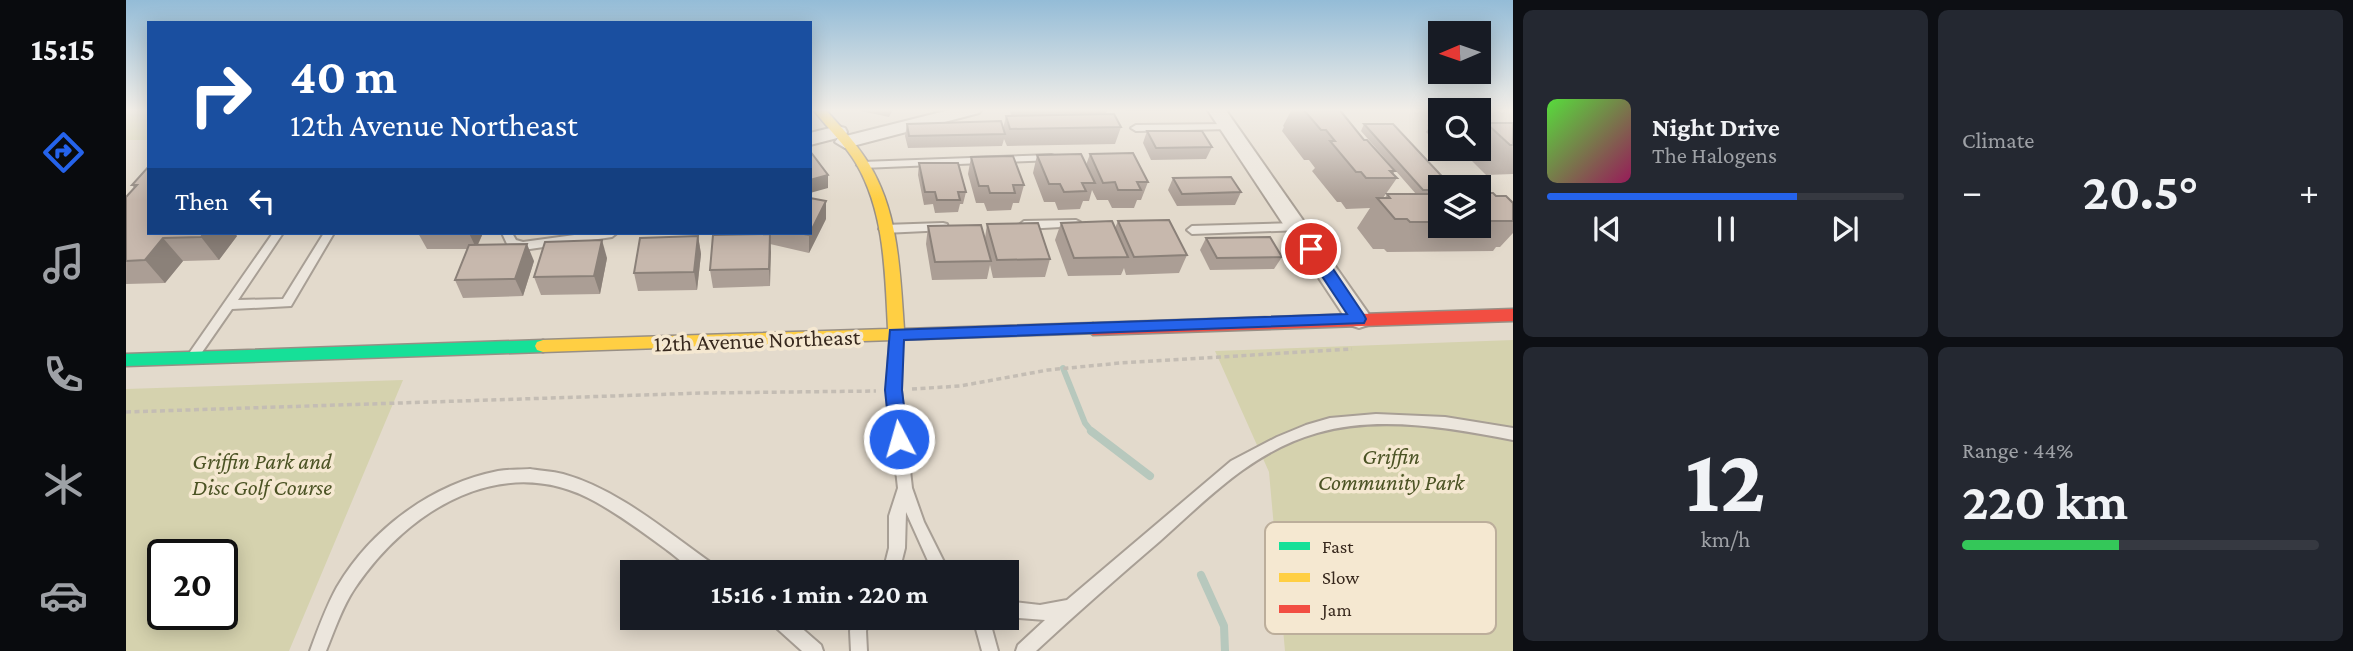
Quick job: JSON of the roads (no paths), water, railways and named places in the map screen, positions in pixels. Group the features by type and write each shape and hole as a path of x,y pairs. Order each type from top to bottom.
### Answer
{"main road":[{"path":"843,139 862,165 876,194 884,229 896,335"},
{"name":"12th Avenue Northeast","path":"126,360 1513,315"}],"street":[{"path":"1237,139 1359,319"}],"lane":[{"path":"862,165 1063,158"},
{"path":"1006,226 1088,223"},
{"path":"884,229 952,227"},
{"path":"1192,230 1297,227"},
{"path":"192,358 277,235"},
{"path":"228,305 287,303 328,235"},
{"path":"508,235 512,243 523,246 598,235"},
{"path":"896,335 894,390 905,488 917,524 936,560"},
{"path":"1024,651 1236,465 1266,447 1328,424 1396,419 1458,423 1513,434"},
{"path":"318,651 348,583 376,548 414,514 442,497 505,477 561,480 582,489 607,501 693,560"},
{"path":"894,560 897,548 897,516 905,488"},
{"path":"1019,611 1040,613 1071,608"},
{"path":"791,630 815,651"},
{"path":"858,630 859,651"},
{"path":"984,630 990,651"}],"waterway":[{"path":"1063,368 1085,423 1092,432"},
{"path":"1092,432 1150,476"},
{"path":"1201,575 1224,626 1225,651"}],"park label":[{"name":"Griffin Community Park","path":"1391,469"},
{"name":"Griffin Park and Disc Golf Course","path":"262,474"}]}
